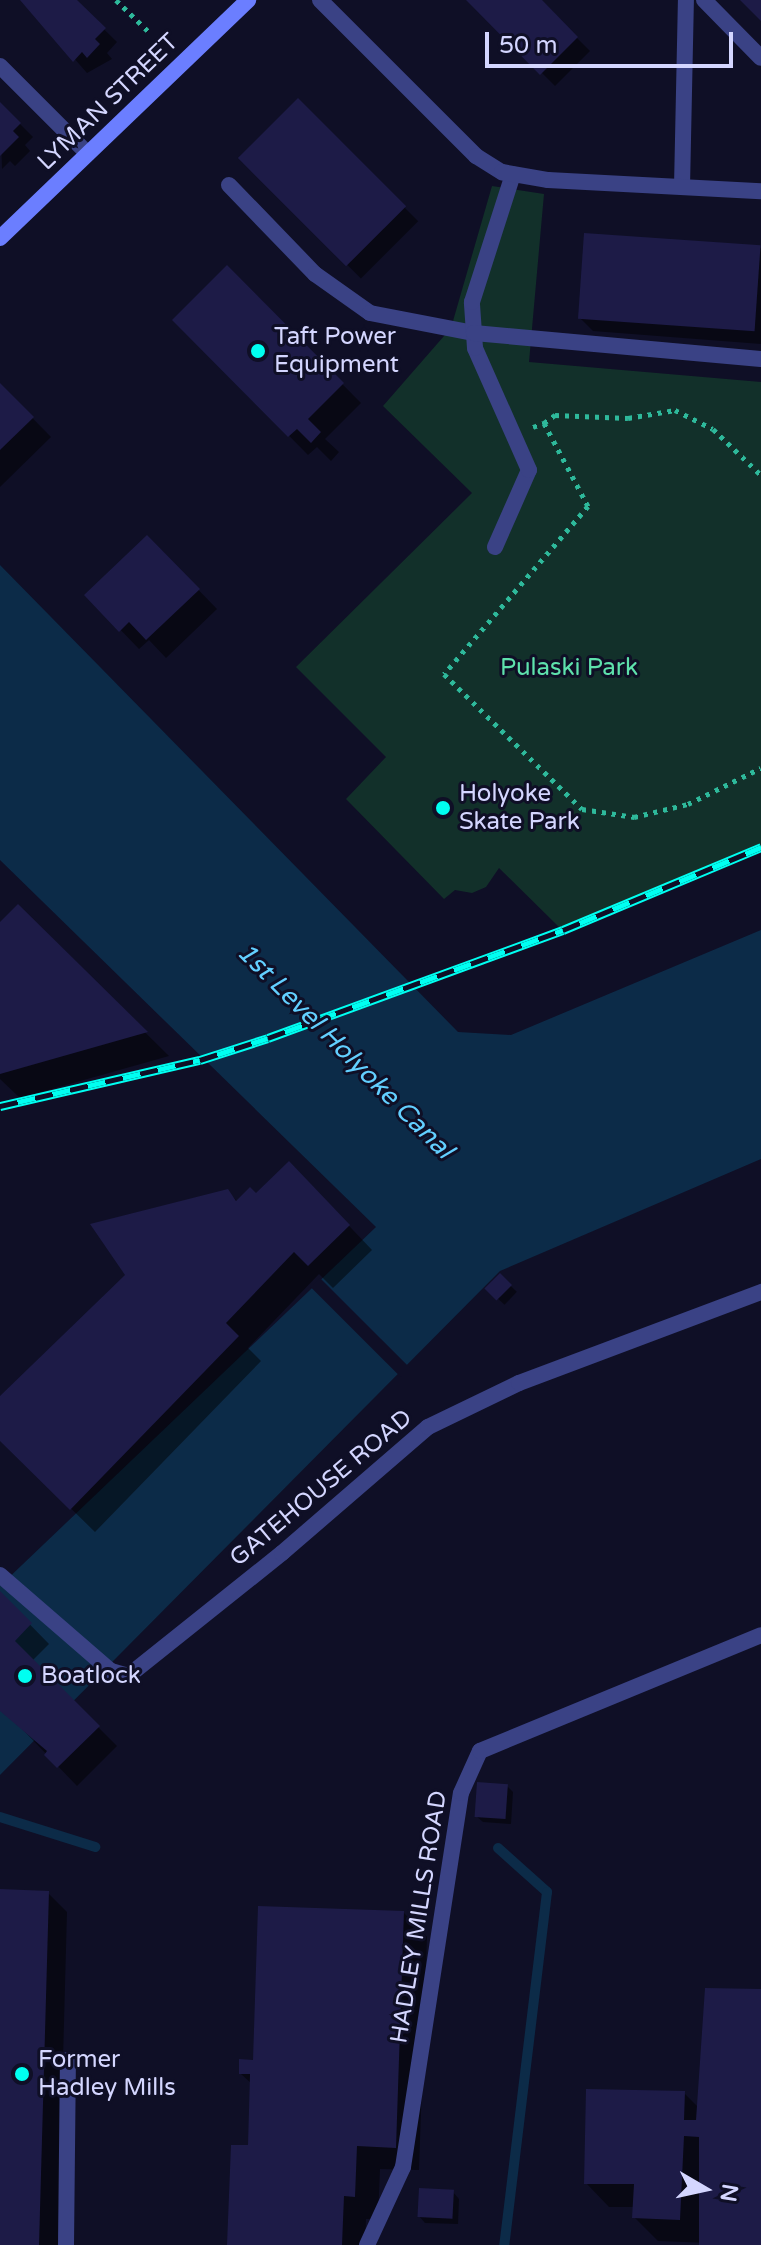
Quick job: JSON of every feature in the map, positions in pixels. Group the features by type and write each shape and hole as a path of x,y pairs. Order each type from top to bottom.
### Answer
{"main road":[{"name":"LYMAN STREET","path":"0,238 248,0"}],"street":[{"path":"320,0 476,156 513,174 761,191"},
{"path":"682,187 686,0"},
{"path":"704,0 761,58"},
{"path":"0,66 88,154"},
{"path":"495,547 529,470 475,348 472,302 513,174"},
{"path":"229,185 315,274 370,313 474,333 761,359"},
{"name":"GATEHOUSE ROAD","path":"7,1580 111,1671 128,1676 146,1666 428,1427 519,1383 761,1292"},
{"name":"HADLEY MILLS ROAD","path":"367,2245 403,2167 461,1793 480,1751 761,1635"},
{"path":"66,2245 68,2060"}],"path":[{"path":"116,0 149,32"},
{"path":"514,434 544,423 555,415 628,418 675,410 713,429 761,475"},
{"path":"544,423 588,506 444,674 582,809 634,817 688,804 761,768"}],"green space":[{"name":"Pulaski Park","path":"492,186 544,194 529,362 761,382 761,847 561,929 499,868 486,887 472,893 455,890 444,899 346,799 386,757 296,667 472,493 383,406 451,328"}],"water":[{"name":"1st Level Holyoke Canal","path":"0,565 458,1032 511,1035 761,930 761,1159 500,1271 0,1775 0,1586 376,1227 0,860"}],"pier":[{"path":"320,1278 410,1368 401,1377 311,1287"}],"building":[{"path":"20,0 77,0 106,28 95,39 100,44 87,58 82,52 73,62"},
{"path":"466,0 542,0 578,37 540,75"},
{"path":"740,0 761,0 761,21"},
{"path":"298,98 406,206 346,266 238,158"},
{"path":"0,102 21,123 13,131 19,137 0,156"},
{"path":"584,233 761,245 755,331 578,319"},
{"name":"Taft Power Equipment","path":"227,265 344,383 308,419 321,432 311,443 297,429 288,437 172,320"},
{"path":"0,383 34,417 0,450"},
{"path":"147,535 200,589 146,640 129,622 119,632 84,595"},
{"path":"18,904 148,1032 0,1074 0,922"},
{"path":"289,1161 350,1225 308,1266 294,1252 226,1323 239,1336 70,1510 0,1441 0,1396 125,1275 90,1224 228,1189 236,1201 250,1187 256,1193"},
{"path":"500,1273 512,1285 496,1301 484,1289"},
{"name":"Boatlock","path":"0,1591 32,1623 15,1641 100,1726 57,1768 44,1755 47,1751 0,1711"},
{"path":"477,1782 508,1784 505,1819 475,1817"},
{"name":"Former Hadley Mills","path":"0,1889 49,1891 39,2245 0,2245"},
{"path":"258,1906 404,1911 396,2148 357,2146 355,2197 344,2196 342,2245 227,2245 231,2145 248,2145 250,2074 239,2074 239,2059 253,2060"},
{"path":"705,1988 761,1989 761,2245 699,2245 699,2137 684,2136 680,2220 632,2218 634,2184 584,2184 586,2089 685,2091 684,2120 696,2120"},
{"path":"419,2188 454,2190 452,2219 417,2217"}],"waterway":[{"path":"0,1817 95,1847"},
{"path":"498,1848 547,1892 504,2245"}],"railway":[{"path":"0,1106 200,1060 268,1038 563,930 761,847"}],"place":[{"name":"Taft Power Equipment","path":"258,351"},
{"name":"Holyoke Skate Park","path":"443,808"},
{"name":"Boatlock","path":"25,1676"},
{"name":"Former Hadley Mills","path":"22,2074"}]}
